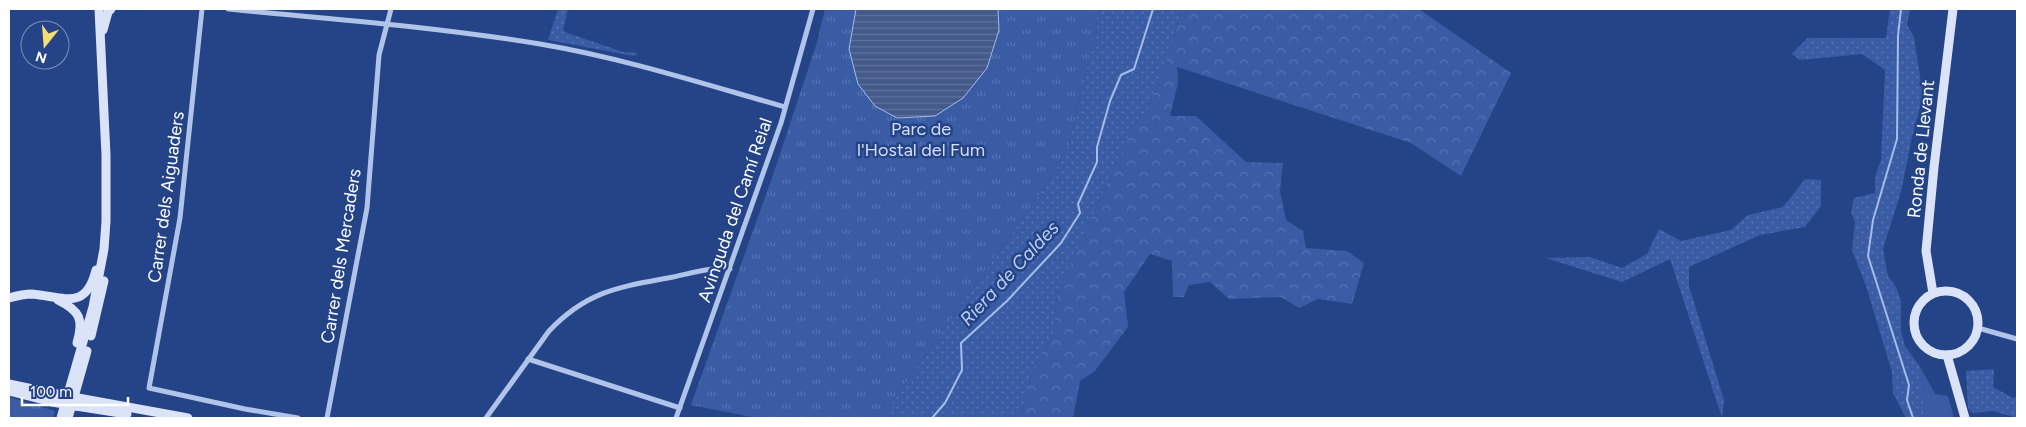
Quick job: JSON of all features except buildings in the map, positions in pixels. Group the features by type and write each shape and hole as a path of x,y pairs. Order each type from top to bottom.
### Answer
{"street":[{"path":"61,418 91,315 102,262 106,221 106,155 99,9"},
{"path":"101,40 108,12 111,9"},
{"name":"Carrer dels Aiguaders","path":"202,9 180,218 149,388 245,409 298,418"},
{"path":"228,9 406,25 541,44 674,75 785,107"},
{"name":"Carrer dels Mercaders","path":"327,418 367,208 379,55 388,24 390,9"},
{"name":"Avinguda del Camí Reial","path":"676,418 730,269 785,107 813,9"},
{"name":"Ronda de Llevant","path":"1933,293 1926,251 1953,9"},
{"path":"9,298 30,294 56,298 80,296 88,291 95,272 100,236 102,180 106,155"},
{"path":"68,418 102,294 104,276 102,262"},
{"path":"486,418 528,359 559,320 583,302 598,294 634,285 712,268 730,269"},
{"path":"1945,290 1956,292 1965,296 1973,305 1978,317 1978,328 1968,347 1958,353 1947,355 1934,353 1924,347 1918,339 1914,328 1914,316 1918,305 1923,299 1933,293 1945,290"},
{"path":"55,418 80,326 79,316 74,309 56,298"},
{"path":"1978,328 2017,339"},
{"path":"1947,355 1964,418"},
{"path":"528,359 680,408"},
{"path":"9,382 54,398"},
{"path":"9,391 188,418"},
{"path":"77,402 111,418"},
{"path":"116,406 127,411 128,417"},
{"path":"90,409 128,417 152,418"},
{"path":"128,417 138,410"}],"green space":[{"path":"558,9 568,9 563,30 565,32 623,52 638,53 634,56 548,40"},
{"name":"Parc de l'Hostal del Fum","path":"825,9 1101,9 1069,144 1053,175 881,418 757,418 691,405 775,169 817,42"},
{"path":"1101,9 1182,9 1166,63 1148,109 1135,122 1057,294 1053,336 1033,368 1020,418 881,418 1053,175 1069,144"},
{"path":"1182,9 1419,9 1511,73 1461,176 1411,143 1177,67 1178,83 1170,116 1196,116 1246,162 1283,163 1280,191 1286,220 1303,231 1306,248 1347,251 1364,263 1352,304 1318,299 1299,308 1281,297 1229,299 1210,282 1189,285 1184,297 1173,297 1172,261 1150,254 1124,292 1128,327 1095,371 1080,381 1073,418 1020,418 1033,368 1053,336 1057,294 1135,122 1148,109 1166,63"},
{"path":"1890,9 1910,9 1907,25 1914,37 1923,96 1912,137 1901,192 1883,249 1888,276 1896,287 1901,301 1901,331 1905,346 1921,368 1924,418 1906,418 1893,393 1892,372 1866,286 1852,250 1855,222 1851,212 1854,198 1875,193 1875,177 1881,160 1885,70 1862,54 1800,60 1792,54 1807,38 1886,38"},
{"path":"1805,179 1821,180 1821,206 1805,227 1760,235 1689,267 1689,286 1724,400 1722,418 1670,259 1622,282 1546,258 1590,257 1622,268 1647,254 1659,229 1681,241 1731,230 1748,215 1783,207"},
{"path":"1921,368 1935,394 1948,396 1954,418 1924,418"},
{"path":"1994,369 1993,387 2013,398 2017,397 2017,418 1993,411 1973,413 1968,408 1966,371"},
{"path":"9,397 55,411 53,418 9,418"}],"shaded area":[{"path":"856,9 998,9 999,30 987,68 963,98 935,116 897,118 875,106 858,84 849,49"}],"waterway":[{"name":"Riera de Caldes","path":"932,418 945,403 962,370 961,343 1007,301 1061,243 1080,213 1078,204 1097,162 1097,147 1110,101 1121,75 1134,69 1153,9"},
{"path":"1901,9 1898,36 1897,139 1873,220 1868,256 1909,385 1907,400 1913,418"}]}
